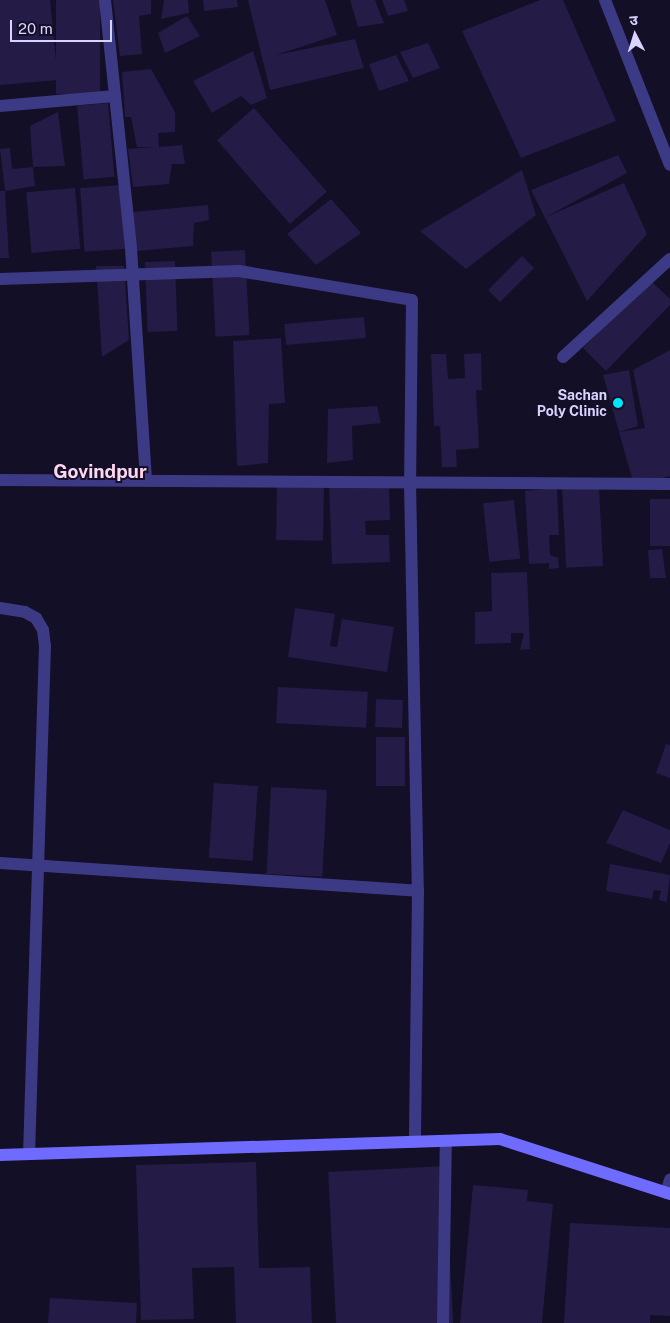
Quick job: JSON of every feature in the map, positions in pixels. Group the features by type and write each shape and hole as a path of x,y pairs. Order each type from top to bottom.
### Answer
{"street":[{"path":"105,0 132,275 146,480"},
{"path":"604,0 670,165"},
{"path":"0,106 115,96"},
{"path":"563,357 670,259"},
{"path":"0,279 239,271 412,300 410,482 418,891 415,1142"},
{"path":"0,480 670,484"},
{"path":"0,608 25,612 36,618 43,630 40,865 29,1154"},
{"path":"0,862 418,891"},
{"path":"0,1155 500,1139 668,1194 670,1180"},
{"path":"443,1323 446,1141"}],"building":[{"path":"0,0 50,0 58,80 0,85"},
{"path":"56,0 100,0 100,94 56,94"},
{"path":"113,0 151,0 151,14 139,16 142,54 120,56"},
{"path":"164,0 188,0 189,13 161,19"},
{"path":"203,0 237,0 238,7 204,11"},
{"path":"248,0 325,0 337,35 276,55 355,39 364,68 270,90"},
{"path":"350,0 375,0 384,23 358,27"},
{"path":"382,0 404,0 408,11 388,16"},
{"path":"540,0 563,0 616,121 521,158 462,31"},
{"path":"187,16 200,36 165,53 158,33"},
{"path":"428,43 440,68 413,78 400,52"},
{"path":"253,51 267,98 251,105 241,96 212,113 193,81"},
{"path":"396,55 409,81 379,91 369,64"},
{"path":"151,69 175,112 175,132 158,133 159,147 182,145 185,164 172,164 169,184 133,187 128,149 154,147 137,147 131,117 125,117 122,72"},
{"path":"108,103 114,177 84,179 77,106"},
{"path":"254,108 327,192 290,224 217,140"},
{"path":"58,112 65,166 33,167 30,126"},
{"path":"10,148 12,169 33,167 35,186 5,191 0,149"},
{"path":"618,155 627,173 546,217 624,183 647,234 587,301 531,190"},
{"path":"522,170 536,215 466,269 420,231"},
{"path":"122,185 126,249 85,252 80,188"},
{"path":"75,188 80,249 32,253 26,192"},
{"path":"0,191 5,191 9,258 0,258"},
{"path":"331,199 361,233 316,265 287,234"},
{"path":"208,205 209,220 194,223 193,246 137,251 133,212"},
{"path":"245,250 249,335 215,337 211,252"},
{"path":"522,256 534,268 500,302 488,290"},
{"path":"175,261 177,331 147,332 145,262"},
{"path":"96,266 124,266 129,340 102,357"},
{"path":"650,280 670,299 670,305 606,371 583,348"},
{"path":"364,317 366,338 286,345 284,324"},
{"path":"281,338 285,403 269,404 268,463 237,466 233,341"},
{"path":"670,350 670,476 634,485 619,432 645,428 633,370"},
{"path":"481,353 482,390 476,390 479,448 456,450 457,467 442,467 440,426 434,426 431,354 446,354 448,379 465,378 464,354"},
{"path":"629,370 638,426 619,432 603,375"},
{"path":"377,406 381,423 352,426 353,460 327,463 328,409"},
{"path":"389,484 390,520 365,521 366,535 389,535 390,562 332,564 329,485"},
{"path":"277,485 324,486 323,541 276,540"},
{"path":"599,487 603,566 566,568 562,489"},
{"path":"557,488 559,535 549,535 550,555 558,558 559,568 549,569 549,563 529,564 525,491"},
{"path":"650,499 670,499 670,546 650,546"},
{"path":"514,500 520,559 489,562 483,503"},
{"path":"662,549 666,578 650,578 648,550"},
{"path":"527,572 530,649 520,650 524,633 511,633 511,643 475,644 475,612 492,611 491,573"},
{"path":"295,608 335,614 330,646 337,647 342,619 394,627 387,672 288,657"},
{"path":"278,687 368,692 366,728 276,723"},
{"path":"376,699 403,700 402,728 375,727"},
{"path":"376,737 405,737 405,786 376,786"},
{"path":"666,744 670,745 670,778 656,773"},
{"path":"214,783 258,786 253,861 209,858"},
{"path":"271,787 327,790 322,877 266,874"},
{"path":"623,810 670,830 670,843 661,863 606,843"},
{"path":"610,864 670,875 667,902 659,900 661,891 654,890 652,899 606,891"},
{"path":"256,1162 259,1268 310,1267 312,1323 236,1323 234,1267 192,1268 194,1319 141,1320 136,1165"},
{"path":"445,1166 453,1323 336,1323 328,1172"},
{"path":"473,1185 528,1190 527,1201 553,1204 542,1323 460,1323"},
{"path":"570,1223 670,1228 670,1316 650,1315 650,1323 564,1323"},
{"path":"50,1298 137,1303 136,1323 48,1323"}],"place":[{"name":"Sachan Poly Clinic","path":"618,403"}],"district":[{"name":"Govindpur","path":"100,472"}]}
